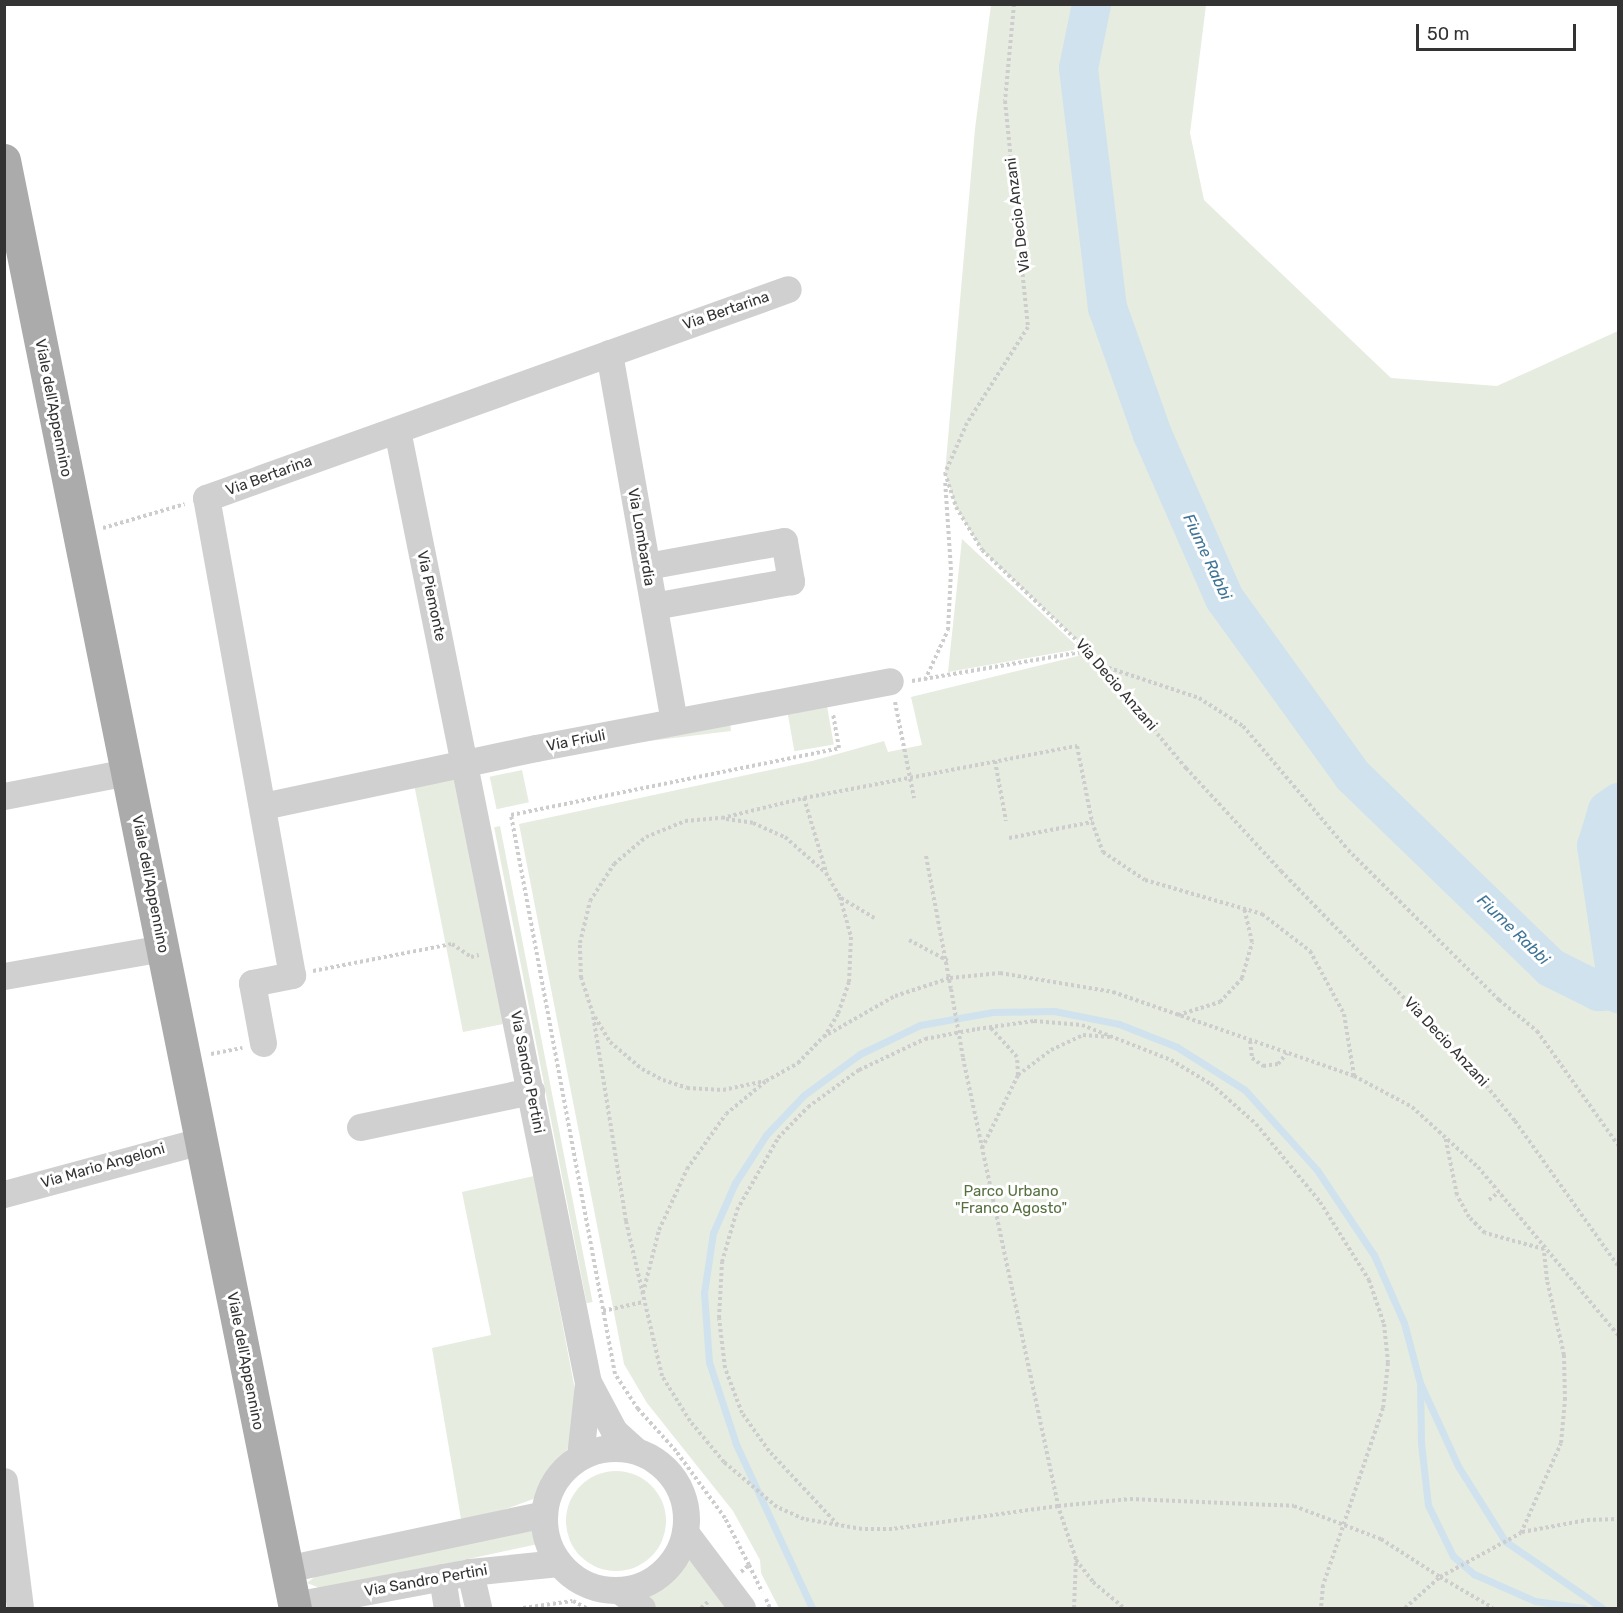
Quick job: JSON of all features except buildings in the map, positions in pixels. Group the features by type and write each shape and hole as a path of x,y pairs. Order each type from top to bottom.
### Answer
{"main road":[{"name":"Viale dell'Appennino","path":"4,160 295,1607"}],"street":[{"name":"Via Bertarina","path":"292,975 206,498 788,290"},
{"name":"Via Lombardia","path":"609,353 674,722"},
{"name":"Via Piemonte","path":"398,430 466,762"},
{"path":"647,566 784,542 790,581 654,606"},
{"name":"Via Friuli","path":"262,806 466,762 890,681"},
{"name":"Via Sandro Pertini","path":"466,762 588,1382 614,1431 635,1450"},
{"path":"4,796 128,772"},
{"path":"4,976 162,948"},
{"path":"263,1043 252,983 292,975"},
{"path":"360,1127 531,1091"},
{"name":"Via Mario Angeloni","path":"4,1194 201,1141"},
{"name":"Via Sandro Pertini","path":"580,1457 588,1382"},
{"path":"607,1448 635,1450 654,1459 670,1473 681,1491 685,1532 677,1554 662,1572 642,1585 620,1590 596,1588 576,1579 559,1563 545,1532 544,1514 549,1492 561,1471 580,1457 607,1448"},
{"path":"4,1481 8,1544 20,1608"},
{"path":"286,1569 544,1514"},
{"path":"685,1532 742,1608"},
{"name":"Via Sandro Pertini","path":"295,1607 470,1572 559,1563"},
{"path":"470,1572 478,1608"},
{"path":"442,1577 447,1608"},
{"path":"620,1590 642,1608"}],"path":[{"name":"Via Decio Anzani","path":"1014,4 1005,100 1028,327 968,423 945,473 956,507 982,550 1088,651 1281,871 1471,1067 1515,1121 1618,1266"},
{"path":"925,681 948,630 951,570 945,473"},
{"path":"78,536 206,498"},
{"path":"914,798 890,681 925,681 1088,651"},
{"path":"1097,663 1199,698 1243,726 1348,850 1490,992 1537,1031 1618,1145"},
{"path":"749,1565 725,1518 676,1451 638,1409 615,1374 511,815 839,748 829,691"},
{"path":"1354,1076 1344,1014 1310,951 1262,914 1145,880 1103,852 1092,822 1077,746 804,798 722,818 685,821 646,837 614,864 590,901 580,943 581,978 593,1014 643,1302 663,1376 690,1421 724,1462 777,1507 804,1519 838,1525 892,1529 1058,1506 1130,1499 1294,1506 1381,1539 1440,1578 1493,1608"},
{"path":"995,761 1006,821"},
{"path":"642,1295 659,1230 687,1169 726,1114 766,1081 798,1063 823,1038 838,1014 849,982 851,937 840,897 826,873 804,798"},
{"path":"722,818 753,823 786,837 826,873"},
{"path":"1009,838 1092,822"},
{"path":"926,856 948,961 963,1058 1058,1506 1076,1559 1093,1582 1124,1608"},
{"path":"840,897 874,918"},
{"path":"1177,1015 1220,1002 1242,978 1252,942 1244,908"},
{"path":"909,940 948,961"},
{"path":"292,975 452,944 471,957 503,951"},
{"path":"823,1038 895,996 950,978 1000,974 1040,978 1113,992 1354,1076 1412,1107 1445,1136 1499,1192 1544,1249 1618,1335"},
{"path":"593,1014 610,1042 642,1069 663,1080 687,1088 723,1090 766,1081"},
{"path":"838,1525 769,1451 742,1413 725,1368 719,1318 722,1262 737,1210 778,1138 808,1107 859,1070 925,1040 990,1027 1034,1022 1082,1025 1171,1060 1211,1084 1256,1124 1320,1202 1369,1280 1384,1324 1388,1363 1383,1408 1323,1585 1321,1608"},
{"path":"990,1027 1017,1057 1018,1075"},
{"path":"982,1149 1018,1075 1051,1050 1083,1035 1116,1038"},
{"path":"1250,1041 1252,1058 1263,1066 1278,1064 1287,1053"},
{"path":"186,1059 263,1043"},
{"path":"1445,1136 1457,1195 1469,1217 1485,1233 1544,1249"},
{"path":"1489,1200 1499,1192"},
{"path":"1521,1533 1561,1443 1564,1355 1547,1280 1544,1249"},
{"path":"603,1311 643,1302"},
{"path":"1406,1608 1449,1571 1521,1533 1587,1520 1618,1519"},
{"path":"1074,1608 1076,1559"},
{"path":"523,1608 573,1601 586,1608"}],"green space":[{"name":"Parco Urbano \"Franco Agosto\"","path":"991,5 1206,5 1190,133 1204,200 1391,378 1497,386 1618,331 1618,1608 779,1608 761,1573 760,1560 733,1511 647,1403 624,1364 519,824 812,761 884,741 888,752 922,745 911,697 1078,656 1079,649 948,672 962,539 1079,648 1081,644 982,550 956,507 945,473 975,129"},
{"path":"827,706 834,744 794,751 788,713"},
{"path":"730,723 731,731 549,753 548,745"},
{"path":"522,770 529,802 497,809 490,777"},
{"path":"450,777 459,782 508,1023 463,1032 414,784"},
{"path":"500,826 593,1302 587,1303 494,827"},
{"path":"534,1176 576,1395 570,1445 536,1498 495,1513 461,1519 432,1348 491,1335 462,1192"},
{"path":"616,1471 635,1475 651,1486 662,1502 666,1521 662,1540 651,1556 635,1567 616,1571 597,1567 581,1556 570,1540 566,1521 570,1502 581,1486 597,1475"},
{"path":"536,1530 543,1535 538,1544 325,1590 307,1583 317,1575"},
{"path":"685,1552 730,1608 653,1608 637,1595 674,1570"}],"waterway":[{"name":"Fiume Rabbi","path":"1091,4 1078,68 1107,307 1152,434 1224,598 1352,775 1550,967 1598,991 1617,990"},
{"path":"1618,802 1607,810 1596,845 1618,993"},
{"path":"812,1608 736,1444 709,1362 704,1293 713,1233 735,1183 766,1135 804,1095 860,1054 920,1025 993,1012 1054,1011 1119,1024 1177,1047 1245,1090 1317,1170 1374,1255 1404,1323 1420,1383 1421,1443 1428,1505 1453,1556 1474,1574 1535,1601 1583,1608"},
{"path":"1421,1385 1458,1466 1505,1541 1602,1608"}]}
